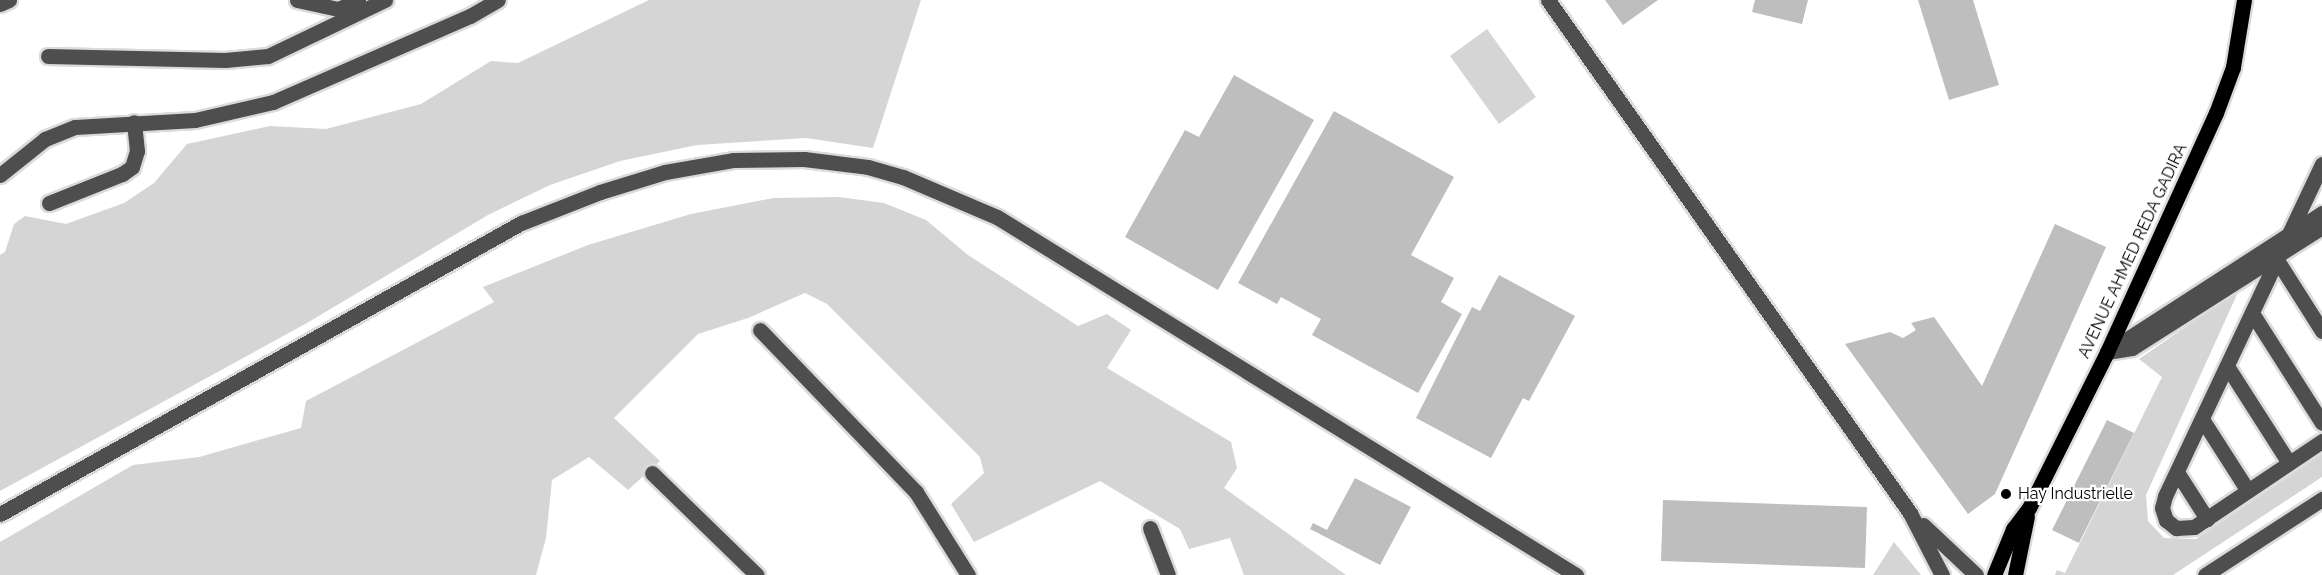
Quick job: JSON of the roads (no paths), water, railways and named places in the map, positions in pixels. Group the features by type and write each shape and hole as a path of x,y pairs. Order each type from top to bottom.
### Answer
{"main road":[{"name":"AVENUE AHMED REDA GADIRA","path":"1994,575 2013,529 2029,508 2107,352 2225,91 2238,44 2244,0"},
{"name":"AVENUE AHMED REDA GADIRA","path":"2015,575 2029,508"}],"street":[{"path":"0,4 9,0"},
{"path":"297,0 342,14"},
{"path":"342,14 358,0"},
{"path":"48,56 225,60 268,56 342,14 385,0"},
{"path":"0,175 29,149 62,131 88,124 222,116 273,102 470,16 498,0"},
{"path":"1548,0 1910,513 1942,575"},
{"path":"50,203 122,174 132,167 137,151 134,122"},
{"path":"0,514 521,224 600,192 665,172 734,160 804,159 868,167 903,177 998,217 1576,575"},
{"path":"2322,164 2163,502 2166,520 2176,528 2188,529 2207,519 2322,441"},
{"path":"2107,352 2291,234 2319,225"},
{"path":"2107,352 2132,348 2279,258 2319,225"},
{"path":"2279,258 2322,331"},
{"path":"2253,313 2322,423"},
{"path":"760,330 916,492 968,575"},
{"path":"2227,366 2289,464"},
{"path":"2202,420 2248,491"},
{"path":"2177,472 2207,519"},
{"path":"652,473 757,575"},
{"path":"2205,575 2322,499"},
{"path":"1910,513 1976,575"},
{"path":"1150,528 1168,575"}],"place":[{"name":"Hay Industrielle","path":"2006,494"}]}
